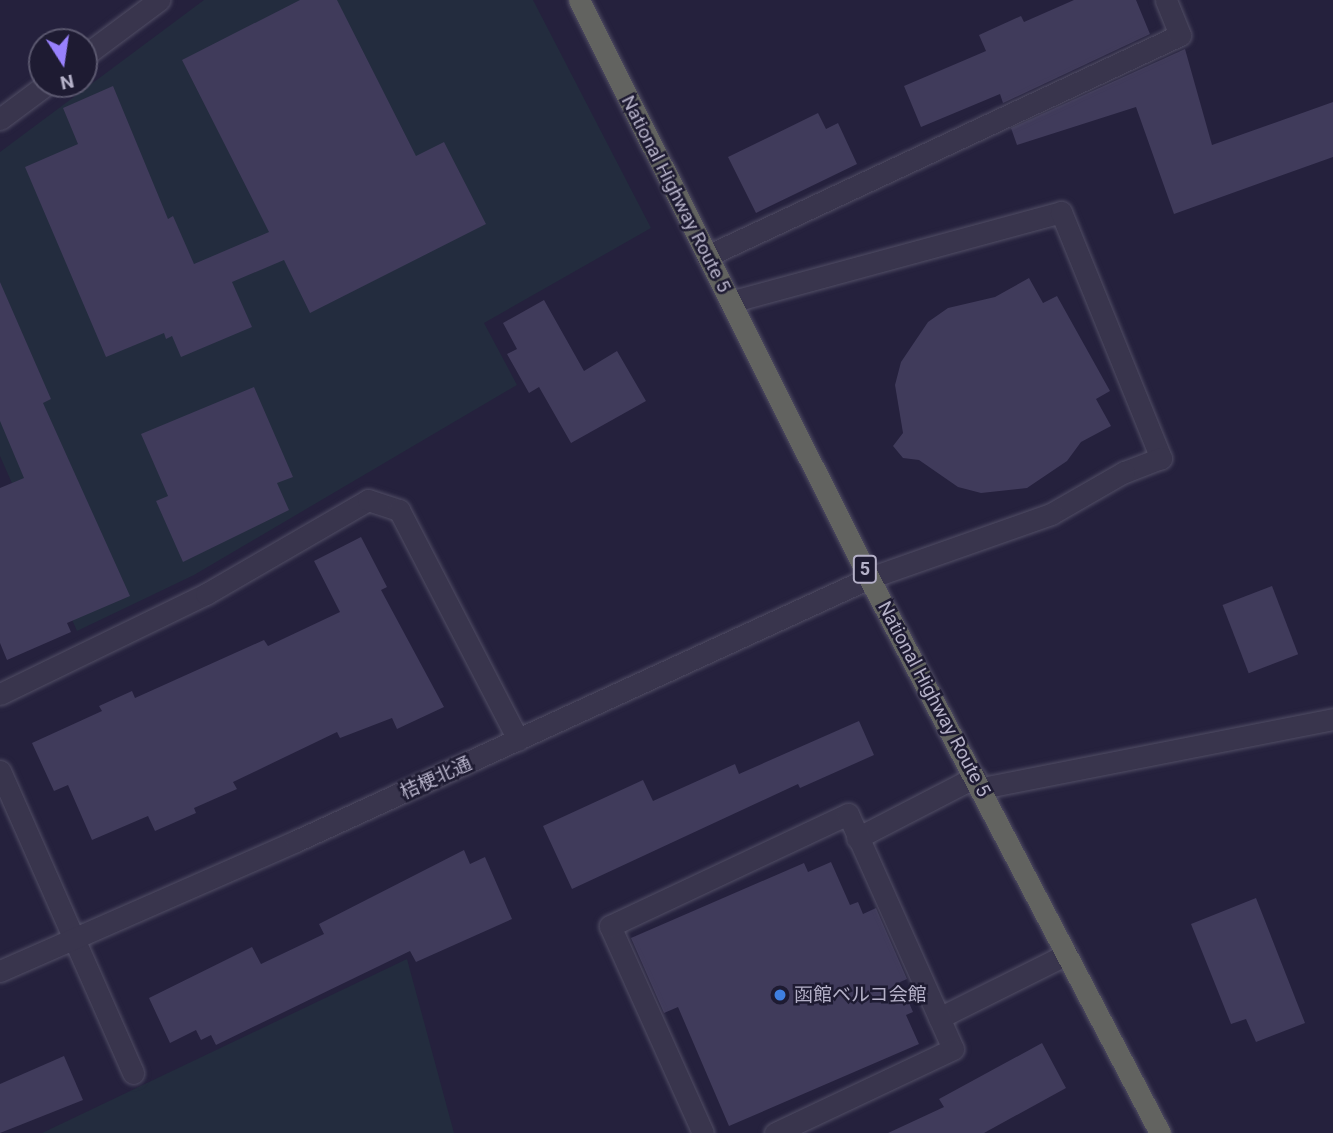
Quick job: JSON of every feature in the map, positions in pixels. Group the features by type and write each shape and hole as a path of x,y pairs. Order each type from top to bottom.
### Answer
{"highway":[{"name":"National Highway Route 5","path":"579,0 869,578 1160,1133"}],"street":[{"path":"98,46 159,0"},
{"path":"707,256 1180,35 1166,0"},
{"path":"0,119 28,98"},
{"name":"桔梗北通","path":"0,971 518,740 869,578 1051,514 1124,472 1161,458 1061,212 730,302"},
{"path":"0,694 206,594 368,500 399,510 518,740"},
{"path":"858,838 978,782 1333,719"},
{"path":"0,771 133,1073"},
{"path":"703,1133 610,926 848,814 953,1049 775,1133"},
{"path":"939,1018 1067,954"}],"shaded area":[{"path":"204,0 533,0 651,228 484,323 517,385 194,575 77,631 0,456 0,152 72,98 98,98 98,79"},
{"path":"407,959 454,1133 42,1133"}],"building":[{"path":"300,0 337,0 416,156 444,142 486,224 310,313 284,260 232,282 252,327 181,357 172,336 166,339 164,333 106,357 25,167 78,144 63,108 86,98 98,98 98,93 113,86 168,219 173,216 194,264 269,232 182,60"},
{"path":"1074,0 1136,0 1150,34 1003,103 1000,94 921,127 904,86 986,51 979,35 1021,16 1024,22"},
{"path":"1185,49 1212,145 1333,102 1333,157 1174,214 1136,107 1017,145 1011,128"},
{"path":"818,113 826,129 838,123 857,164 756,213 728,157"},
{"path":"1029,278 1043,303 1057,296 1110,391 1096,399 1111,426 1081,442 1067,461 1027,488 981,493 958,487 919,460 903,458 893,446 903,433 895,385 901,362 928,322 948,308 995,297"},
{"path":"0,282 51,399 43,403 130,596 67,623 71,632 7,660 0,643 0,488 24,478 0,421"},
{"path":"544,300 584,371 617,351 646,401 571,443 539,387 529,393 507,354 517,349 503,323"},
{"path":"254,387 293,477 277,483 289,510 183,562 156,501 168,496 141,434"},
{"path":"361,537 387,587 381,590 444,707 397,729 392,718 340,738 337,732 233,782 237,789 194,808 196,813 155,831 148,816 92,840 68,785 54,791 32,743 102,711 99,706 132,691 135,698 264,640 268,646 340,612 314,561"},
{"path":"1272,586 1298,654 1249,673 1223,605"},
{"path":"859,721 874,755 800,788 798,784 572,889 543,826 643,780 653,801 735,764 739,774"},
{"path":"464,850 470,864 485,857 512,919 416,962 410,951 216,1045 211,1035 201,1040 196,1030 170,1043 149,998 252,947 261,964 324,934 319,924"},
{"name":"函館ベルコ会館","path":"831,862 850,905 858,902 863,914 876,908 907,979 900,982 913,1012 906,1015 919,1044 729,1126 678,1007 664,1013 631,938 804,863 808,872"},
{"path":"1256,898 1305,1023 1256,1042 1246,1019 1231,1024 1191,924"},
{"path":"1042,1043 1066,1088 984,1133 888,1133 944,1107 939,1099"},
{"path":"64,1056 83,1100 0,1133 0,1084"}],"place":[{"name":"函館ベルコ会館","path":"780,995"}]}
